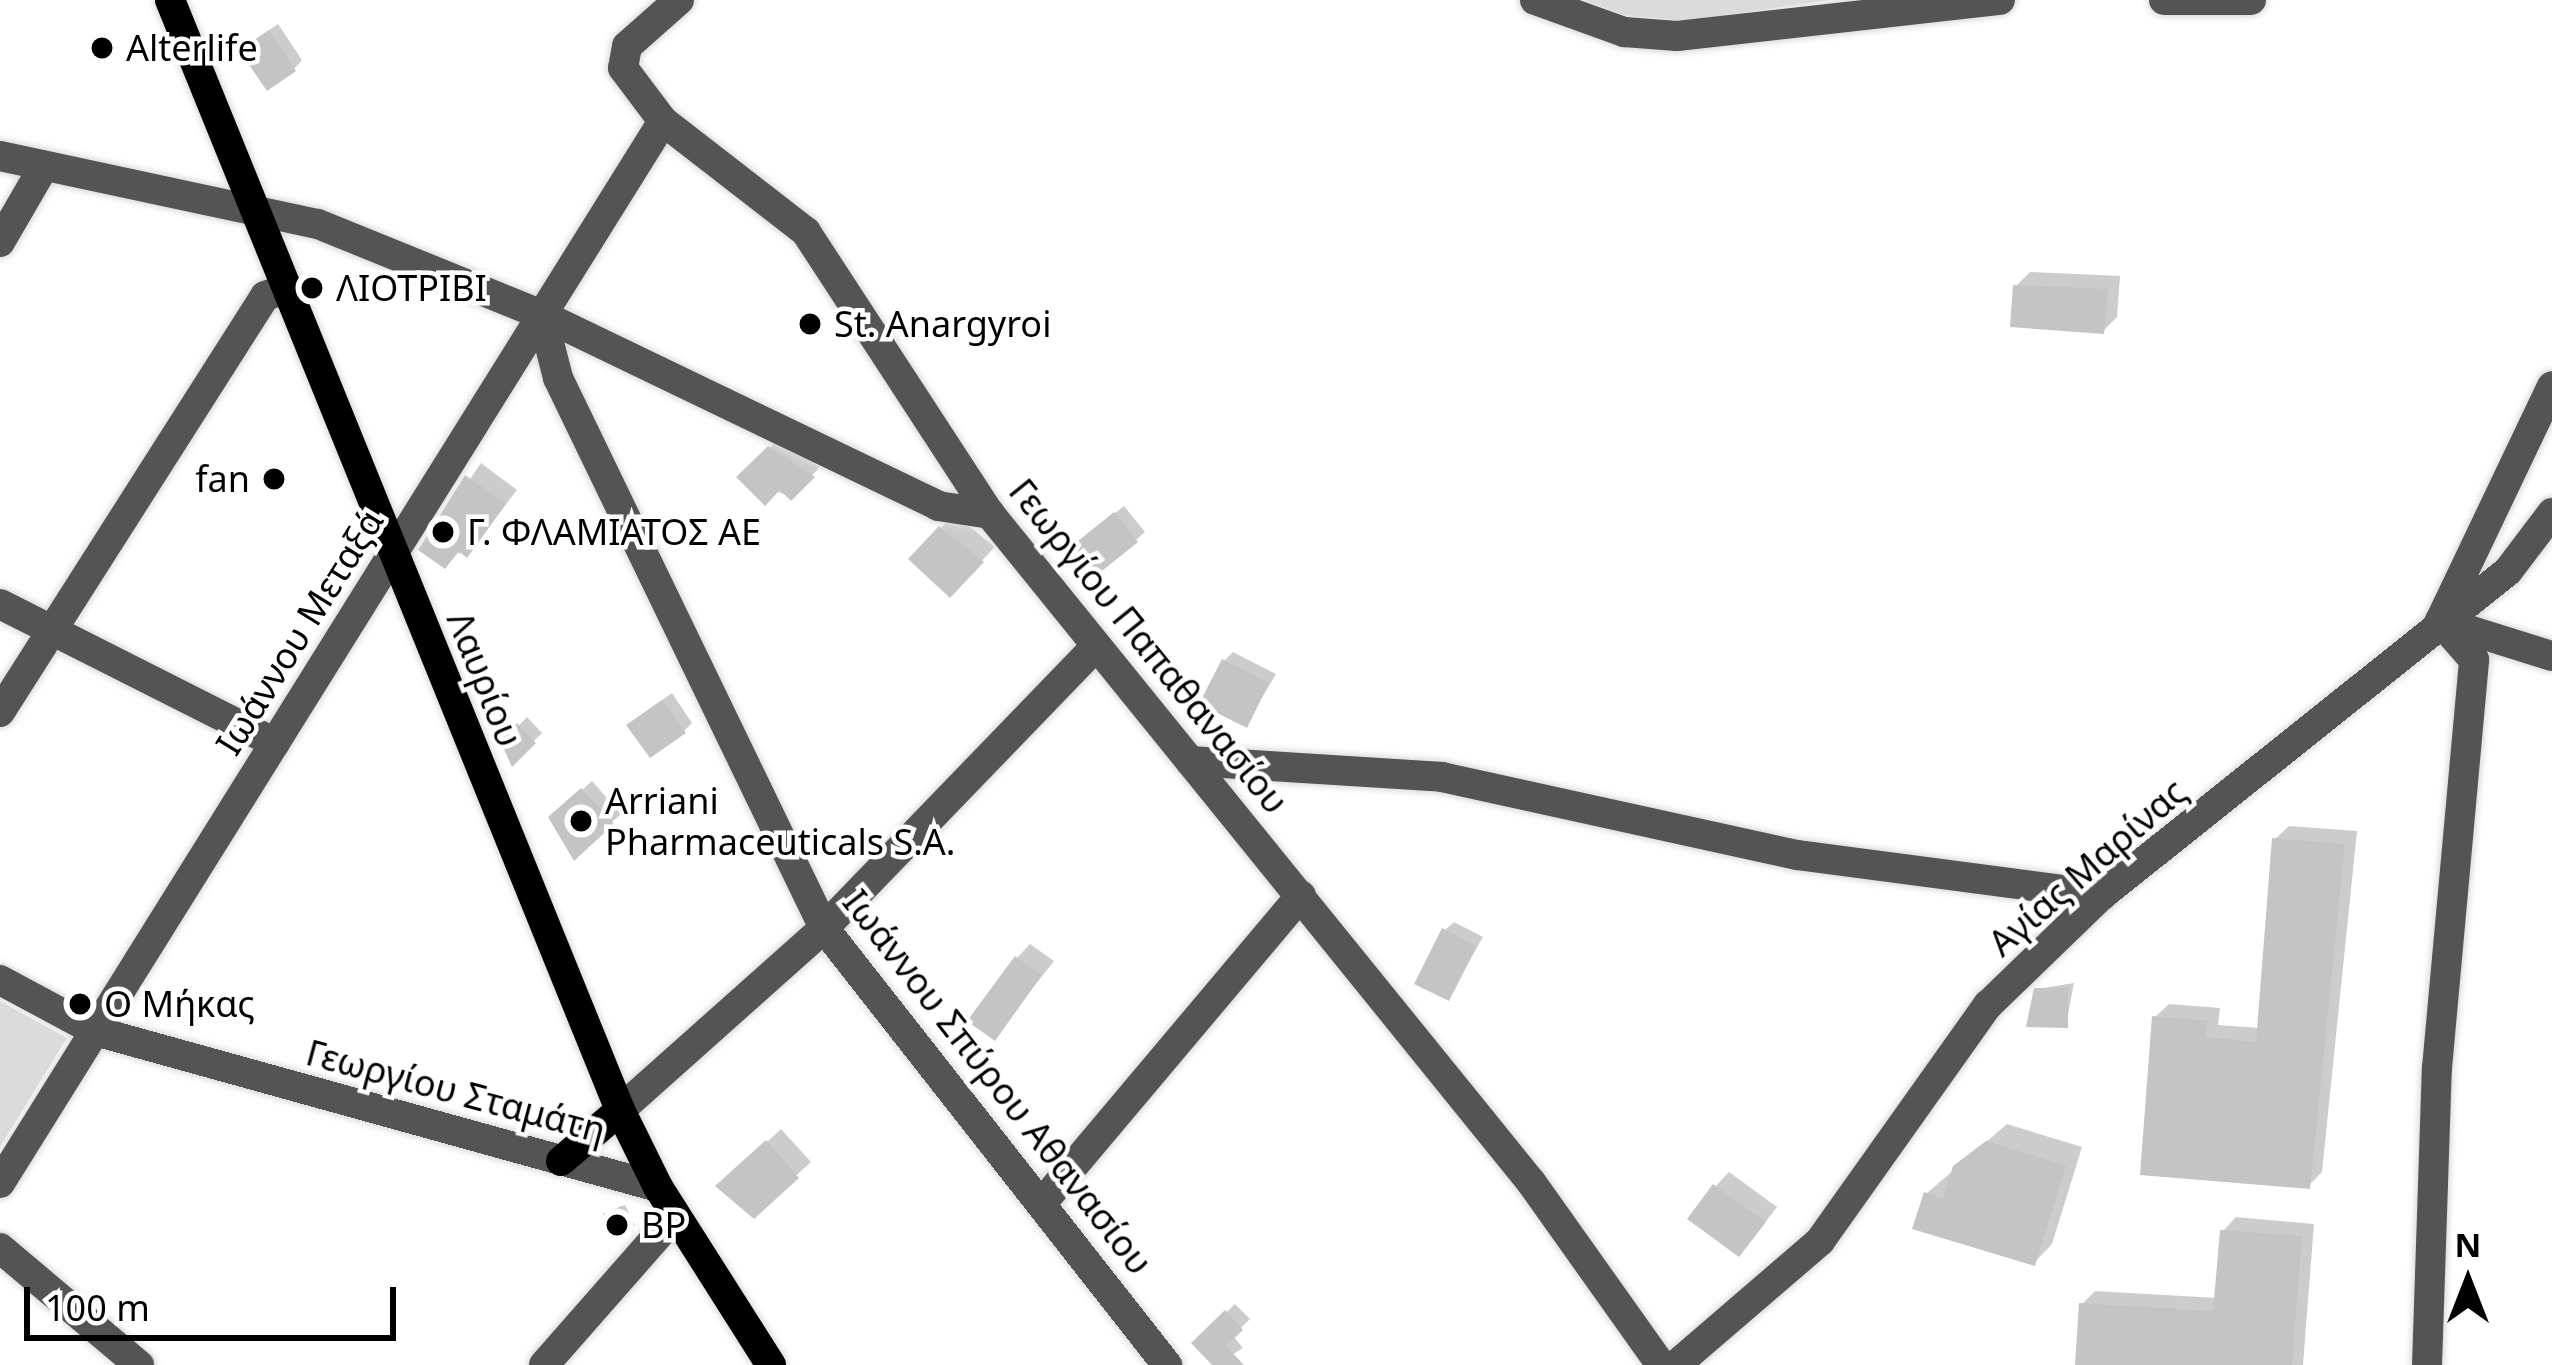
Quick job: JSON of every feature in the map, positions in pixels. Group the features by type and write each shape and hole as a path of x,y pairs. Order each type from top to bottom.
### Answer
{"main road":[{"name":"Λαυρίου","path":"170,0 620,1110 675,1216 771,1365"},
{"path":"561,1161 620,1110"}],"street":[{"name":"Γεωργίου Παπαθανασίου","path":"679,0 620,57 663,121 806,232 990,514 1531,1182 1661,1365"},
{"path":"1535,0 1624,32 1677,36 2000,0"},
{"path":"2164,0 2251,0"},
{"name":"Ιωάννου Μεταξά","path":"0,1184 663,121"},
{"path":"0,156 318,224 542,315 938,506 990,514"},
{"path":"0,242 44,166"},
{"path":"0,712 265,296 285,289"},
{"name":"Ιωάννου Σπύρου Αθανασίου","path":"542,315 558,379 824,928 1167,1365"},
{"path":"2440,620 2552,386"},
{"name":"Αγίας Μαρίνας","path":"1676,1365 1820,1241 1988,1005 2102,896 2366,688 2440,620 2508,571 2552,513"},
{"path":"0,604 275,743"},
{"path":"2440,620 2552,656"},
{"path":"2427,1365 2437,1068 2474,660 2440,620"},
{"path":"620,1110 824,928 1095,647"},
{"path":"1190,761 1442,777 1798,855 2102,896"},
{"path":"1042,1203 1301,896"},
{"name":"Γεωργίου Σταμάτη","path":"0,980 95,1031 658,1187"},
{"path":"544,1365 675,1216"},
{"path":"0,1248 140,1365"}],"shaded area":[{"path":"1584,0 1830,0 1685,21 1623,15"},
{"path":"0,1001 67,1038 0,1147"}],"building":[{"path":"269,30 296,71 267,91 239,50"},
{"path":"2013,285 2108,289 2104,334 2010,327"},
{"path":"768,446 815,477 791,501 780,490 765,506 736,477"},
{"path":"465,475 506,504 467,558 459,551 445,569 418,550"},
{"path":"1114,512 1138,542 1097,575 1073,545"},
{"path":"939,526 984,562 950,598 908,559"},
{"path":"1222,659 1269,683 1247,728 1199,704"},
{"path":"662,700 686,733 650,758 626,725"},
{"path":"517,723 536,743 512,767 500,740"},
{"name":"Arriani Pharmaceuticals S.A.","path":"581,788 614,824 574,861 548,817"},
{"path":"2272,838 2345,844 2310,1189 2140,1175 2152,1016 2208,1021 2206,1037 2256,1042"},
{"path":"1442,928 1477,946 1449,1001 1414,984"},
{"path":"1015,956 1042,975 995,1041 967,1021"},
{"path":"2034,988 2068,988 2068,1028 2026,1027"},
{"path":"766,1140 799,1178 754,1219 715,1186"},
{"path":"1986,1141 2066,1166 2035,1266 1912,1229 1924,1192 1943,1198 1953,1166"},
{"path":"1713,1184 1766,1222 1739,1257 1687,1219"},
{"path":"622,1206 633,1231 614,1240 603,1214"},
{"path":"2220,1230 2302,1236 2292,1365 2075,1365 2079,1303 2213,1311"},
{"path":"1225,1310 1243,1330 1226,1346 1244,1365 1212,1365 1191,1343"}],"place":[{"name":"Alterlife","path":"102,48"},
{"name":"ΛΙΟΤΡΙΒΙ","path":"312,288"},
{"name":"St. Anargyroi","path":"810,324"},
{"name":"fan","path":"274,479"},
{"name":"Γ. ΦΛΑΜΙΑΤΟΣ ΑΕ","path":"443,532"},
{"name":"Arriani Pharmaceuticals S.A.","path":"581,821"},
{"name":"Ο Μήκας","path":"80,1004"},
{"name":"BP","path":"617,1225"}]}
